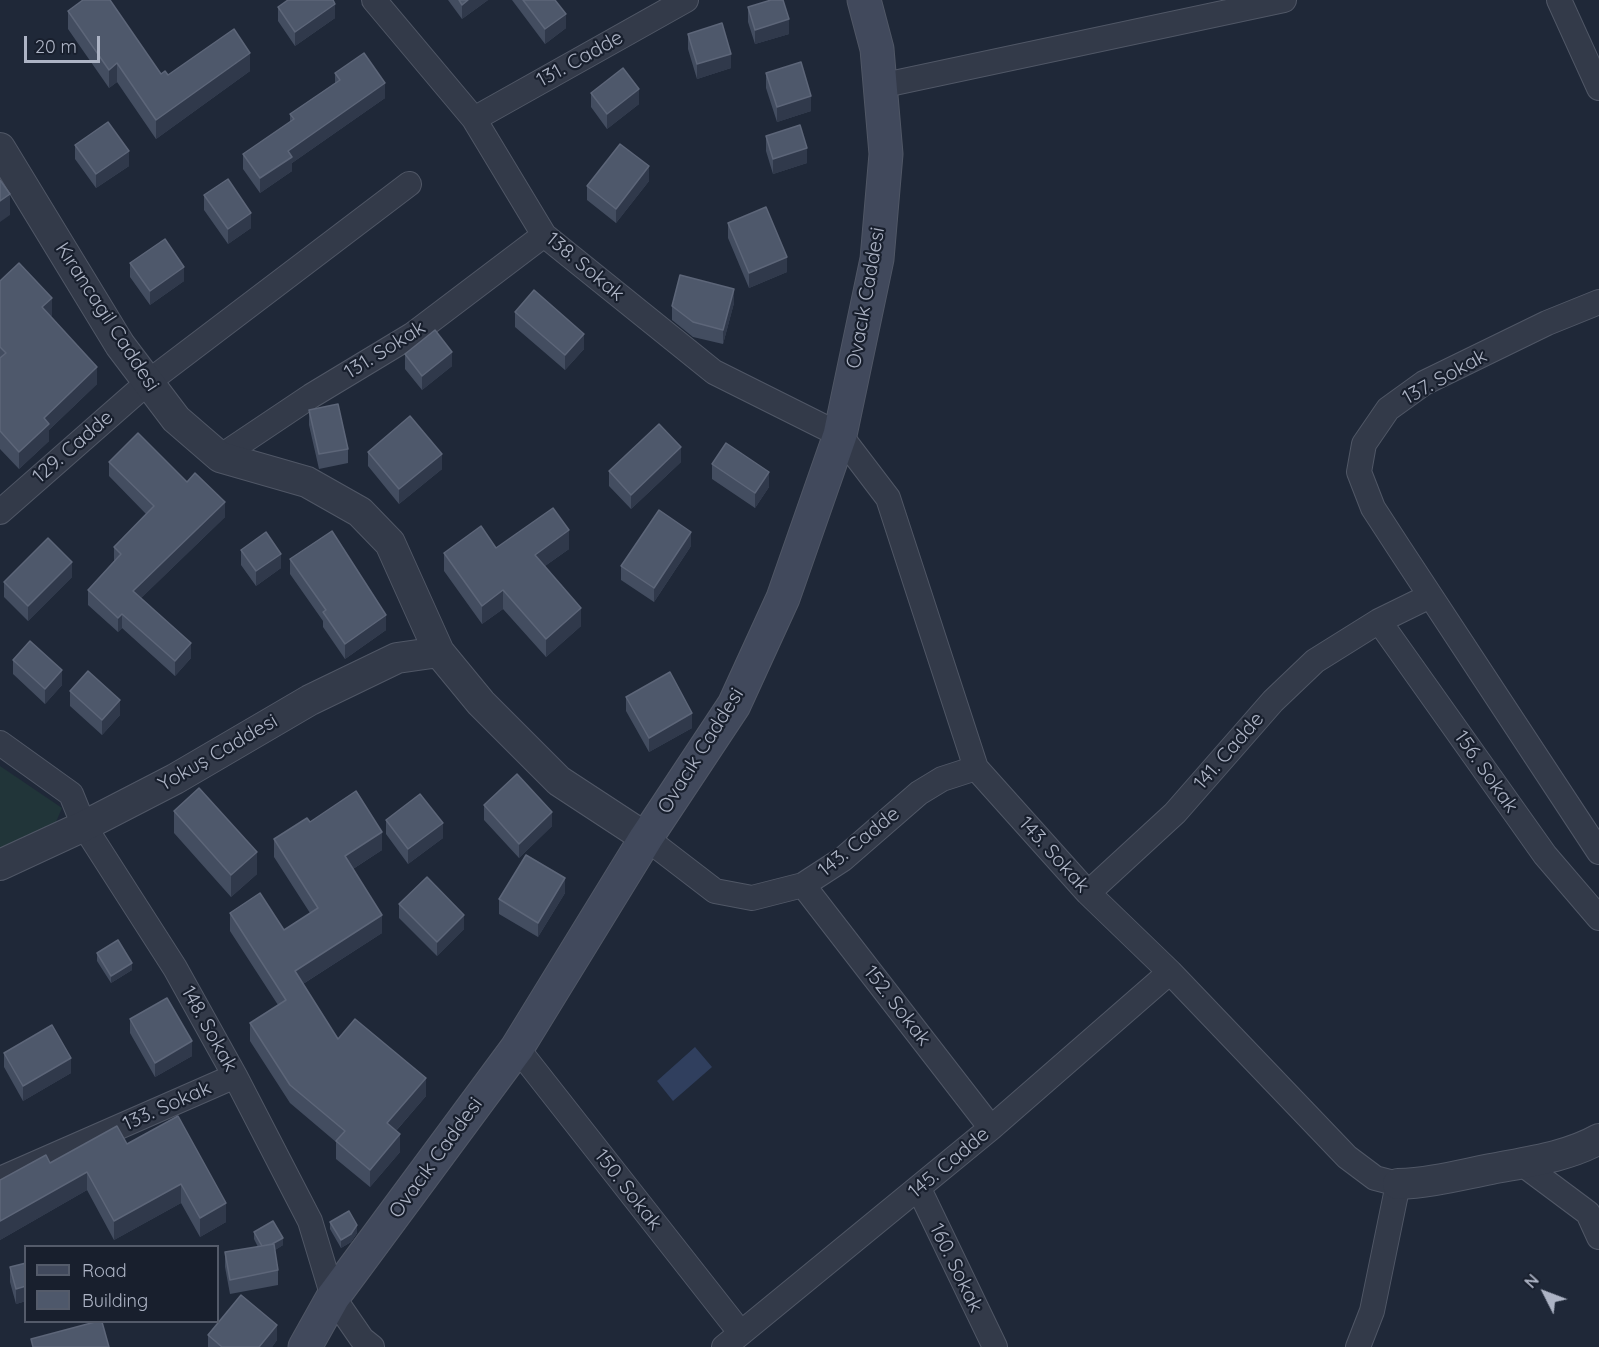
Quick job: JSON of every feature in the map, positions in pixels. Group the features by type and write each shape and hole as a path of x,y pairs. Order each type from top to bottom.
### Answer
{"main road":[{"name":"Ovacık Caddesi","path":"305,1347 333,1297 517,1048 646,838 734,705 783,598 840,435 877,259 886,154 877,49 864,0"}],"street":[{"name":"138. Sokak","path":"374,0 474,119 544,235 714,372 840,435"},
{"name":"131. Cadde","path":"474,119 686,0"},
{"path":"880,86 1284,0"},
{"path":"1559,0 1599,88"},
{"name":"Kırancagil Caddesi","path":"0,148 120,345 176,419 220,457 307,482 360,512 390,543 439,652 481,703 559,781 646,838"},
{"name":"129. Cadde","path":"0,512 147,383 409,184"},
{"name":"131. Sokak","path":"220,457 311,396 412,335 544,235"},
{"name":"137. Sokak","path":"1599,302 1547,323 1424,383 1388,409 1364,444 1359,472 1373,508 1599,852"},
{"name":"143. Sokak","path":"840,435 888,498 976,768 1088,893 1170,972 1347,1157 1375,1178 1398,1184"},
{"name":"141. Cadde","path":"1088,893 1175,813 1273,701 1315,661 1379,621 1430,596"},
{"name":"156. Sokak","path":"1379,621 1545,855 1599,918"},
{"name":"Yokuş Caddesi","path":"0,865 84,826 175,779 309,700 397,658 439,652"},
{"name":"148. Sokak","path":"0,743 71,794 84,826 175,968 235,1076 310,1221 333,1297 362,1339 372,1347"},
{"name":"143. Cadde","path":"646,838 715,891 752,898 803,885 843,859 919,793 942,779 976,768"},
{"name":"152. Sokak","path":"803,885 991,1128"},
{"name":"145. Cadde","path":"732,1340 919,1189 1170,972"},
{"name":"150. Sokak","path":"517,1048 732,1340"},
{"name":"133. Sokak","path":"0,1179 235,1076"},
{"path":"1358,1347 1372,1311 1398,1184 1419,1183 1521,1163 1582,1149 1599,1140"},
{"path":"1521,1163 1588,1213 1599,1237"},
{"name":"160. Sokak","path":"919,1189 995,1347"}],"green space":[{"path":"0,766 62,808 56,822 0,849"}],"water":[{"path":"695,1047 712,1067 673,1101 657,1081"}],"building":[{"path":"83,0 110,0 161,74 165,71 168,75 234,29 250,53 156,120 117,63 109,70 68,11"},
{"path":"288,0 333,0 335,4 295,32 278,7"},
{"path":"523,0 555,0 566,14 545,29"},
{"path":"771,0 783,0 789,19 755,30 748,7"},
{"path":"722,23 731,54 697,64 688,34"},
{"path":"364,53 385,83 288,151 292,157 260,178 243,154 294,119 290,114 340,80 335,73"},
{"path":"801,62 811,96 777,107 766,73"},
{"path":"623,68 639,89 607,114 591,93"},
{"path":"108,122 129,151 96,174 75,145"},
{"path":"800,125 807,148 773,159 766,136"},
{"path":"620,144 649,166 616,209 587,186"},
{"path":"228,179 251,213 228,229 204,195"},
{"path":"0,180 10,194 0,201"},
{"path":"766,207 787,257 749,273 728,223"},
{"path":"165,239 184,267 150,291 130,263"},
{"path":"19,263 52,298 42,307 97,367 44,418 49,424 19,452 0,431 0,358 6,353 0,347 0,281"},
{"path":"680,275 734,289 723,330 693,322 672,306"},
{"path":"534,290 584,334 565,355 515,312"},
{"path":"435,330 452,352 422,376 405,354"},
{"path":"338,404 348,449 319,454 309,410"},
{"path":"410,416 442,454 399,489 368,452"},
{"path":"659,424 681,447 631,495 609,471"},
{"path":"138,433 187,482 195,473 225,502 133,591 191,643 175,661 122,614 118,618 88,590 121,554 114,547 154,506 109,462"},
{"path":"726,443 769,472 755,493 712,464"},
{"path":"553,508 569,530 535,555 581,608 546,639 503,590 482,606 444,553 481,526 496,548"},
{"path":"659,510 691,532 654,588 621,566"},
{"path":"332,531 386,615 345,644 323,612 326,610 290,559"},
{"path":"266,532 281,554 256,571 241,550"},
{"path":"48,538 72,562 28,606 4,582"},
{"path":"30,641 62,670 45,689 13,660"},
{"path":"88,671 120,700 102,720 70,691"},
{"path":"670,672 692,713 649,738 626,697"},
{"path":"517,774 552,812 519,844 484,805"},
{"path":"199,788 257,852 231,875 174,811"},
{"path":"356,791 382,832 345,856 382,915 295,971 338,1039 355,1019 426,1078 387,1123 400,1134 370,1170 336,1141 345,1131 290,1085 250,1023 286,1000 230,913 260,893 284,930 318,908 274,839 307,818 310,822"},
{"path":"420,794 443,823 408,849 386,820"},
{"path":"526,855 565,878 538,923 499,899"},
{"path":"427,877 464,915 437,942 399,904"},
{"path":"118,940 132,963 111,976 97,953"},
{"path":"167,998 192,1041 155,1063 130,1019"},
{"path":"52,1025 71,1058 23,1086 4,1053"},
{"path":"178,1116 226,1203 200,1218 181,1184 114,1221 87,1172 0,1221 0,1180 46,1155 50,1163 117,1126 127,1144"},
{"path":"349,1211 357,1225 351,1234 341,1240 330,1222"},
{"path":"273,1221 283,1238 262,1246 254,1232"},
{"path":"274,1244 278,1270 230,1280 225,1252"},
{"path":"24,1264 24,1287 16,1289 10,1267"},
{"path":"241,1295 277,1325 259,1347 222,1347 208,1335"},
{"path":"91,1323 102,1323 109,1347 33,1347 31,1339"}]}
